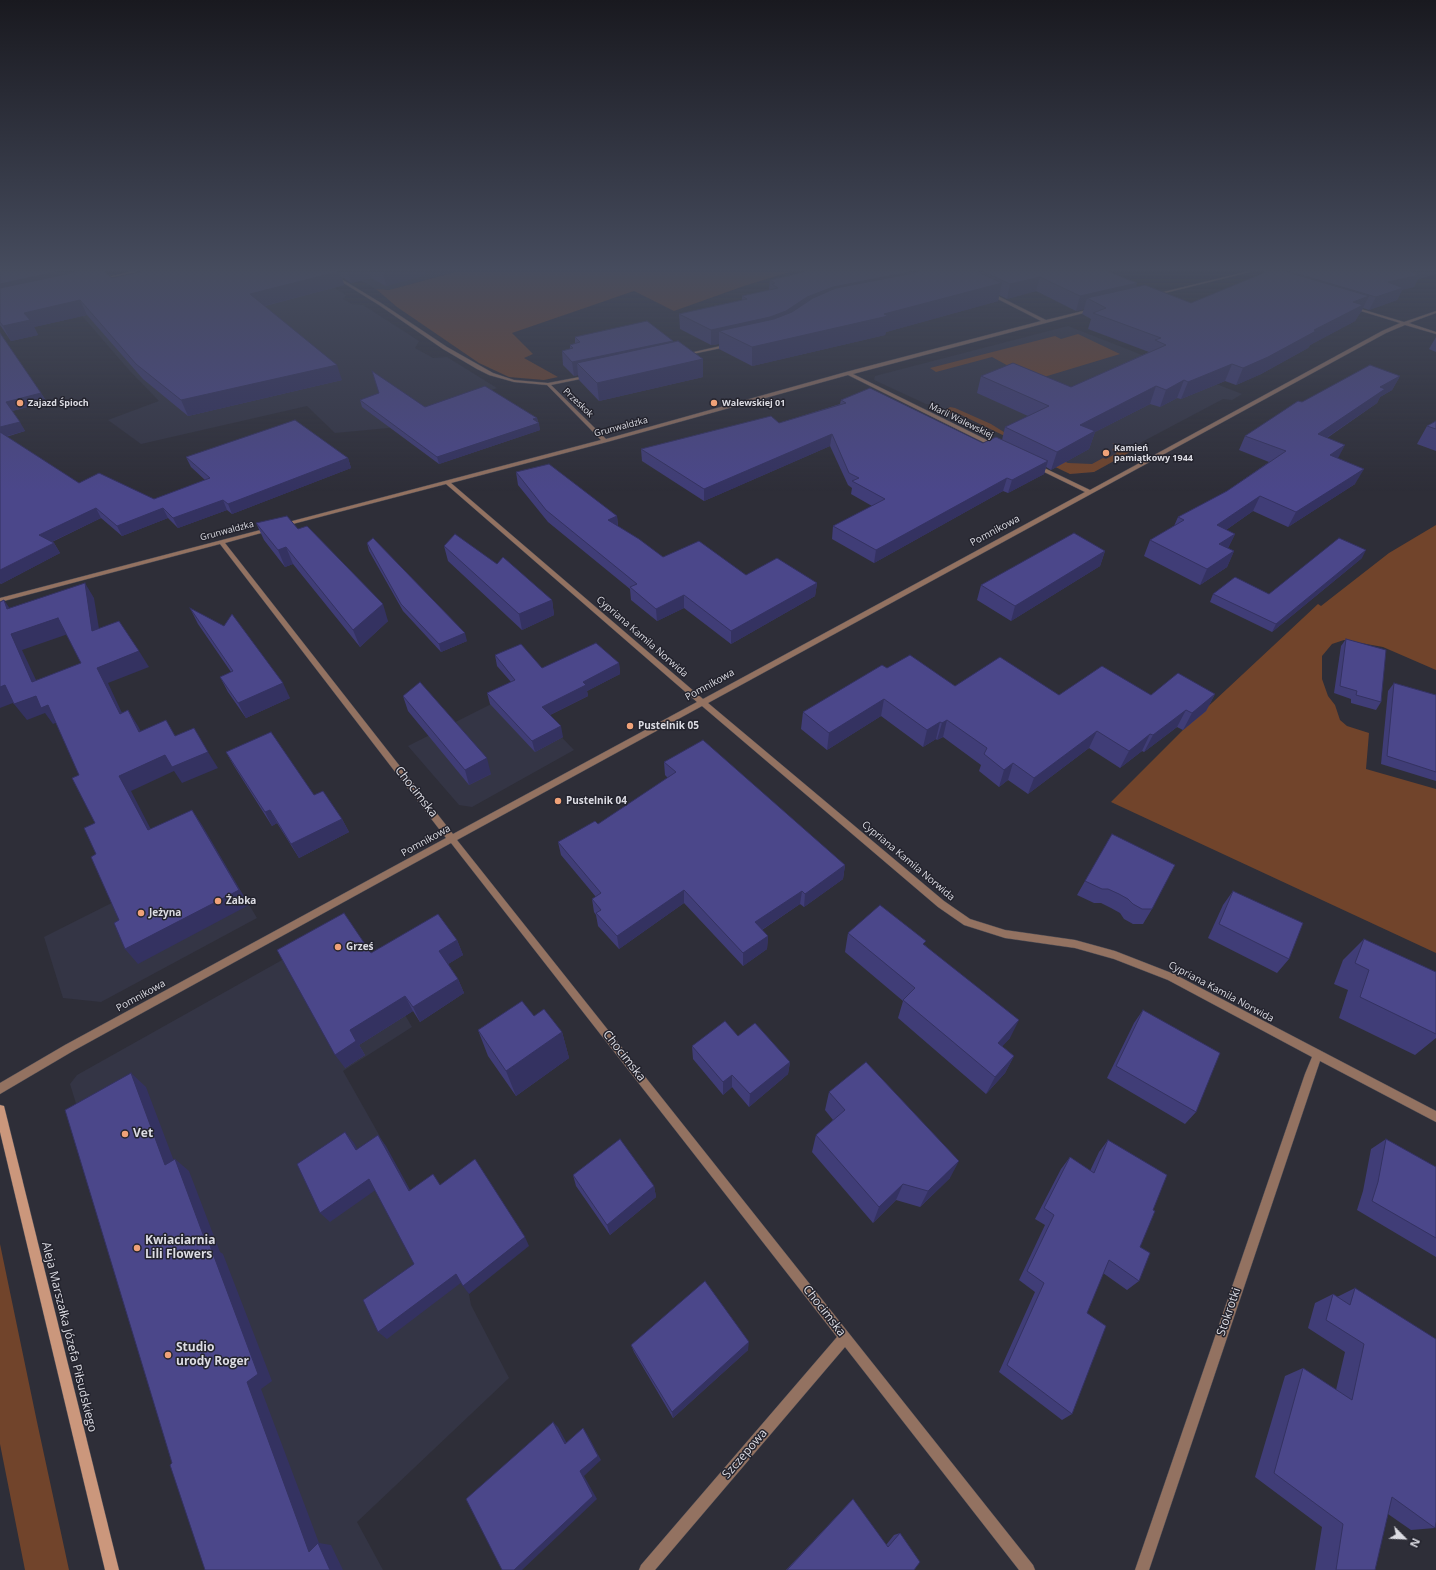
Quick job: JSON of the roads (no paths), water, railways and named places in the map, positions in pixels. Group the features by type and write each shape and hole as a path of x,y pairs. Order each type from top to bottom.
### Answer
{"main road":[{"name":"Aleja Marszałka Józefa Piłsudskiego","path":"0,1110 112,1570"}],"street":[{"path":"442,345 491,374 514,381 548,384 594,374"},
{"path":"679,356 727,345"},
{"name":"Grunwaldzka","path":"0,600 605,441 954,345"},
{"name":"Pomnikowa","path":"0,1089 76,1044 702,702 1304,375 1362,345"},
{"name":"Marii Walewskiej","path":"848,374 1002,449"},
{"name":"Przeskok","path":"548,384 605,441"},
{"path":"1030,462 1090,492"},
{"name":"Cypriana Kamila Norwida","path":"447,482 702,702 941,904 967,922 1004,934 1074,944 1115,955 1172,977 1436,1117"},
{"name":"Chocimska","path":"221,542 452,839 1028,1570"},
{"name":"Stokrotki","path":"1142,1570 1307,1082 1318,1055"},
{"name":"Szczepowa","path":"646,1570 844,1338"}],"place":[{"name":"Zajazd Śpioch","path":"20,403"},
{"name":"Walewskiej 01","path":"714,403"},
{"name":"Kamień pamiątkowy 1944","path":"1106,453"},
{"name":"Pustelnik 05","path":"630,726"},
{"name":"Pustelnik 04","path":"558,801"},
{"name":"Żabka","path":"218,901"},
{"name":"Jeżyna","path":"141,913"},
{"name":"Grześ","path":"338,947"},
{"name":"Vet","path":"125,1134"},
{"name":"Kwiaciarnia Lili Flowers","path":"137,1248"},
{"name":"Studio urody Roger","path":"168,1355"}]}
